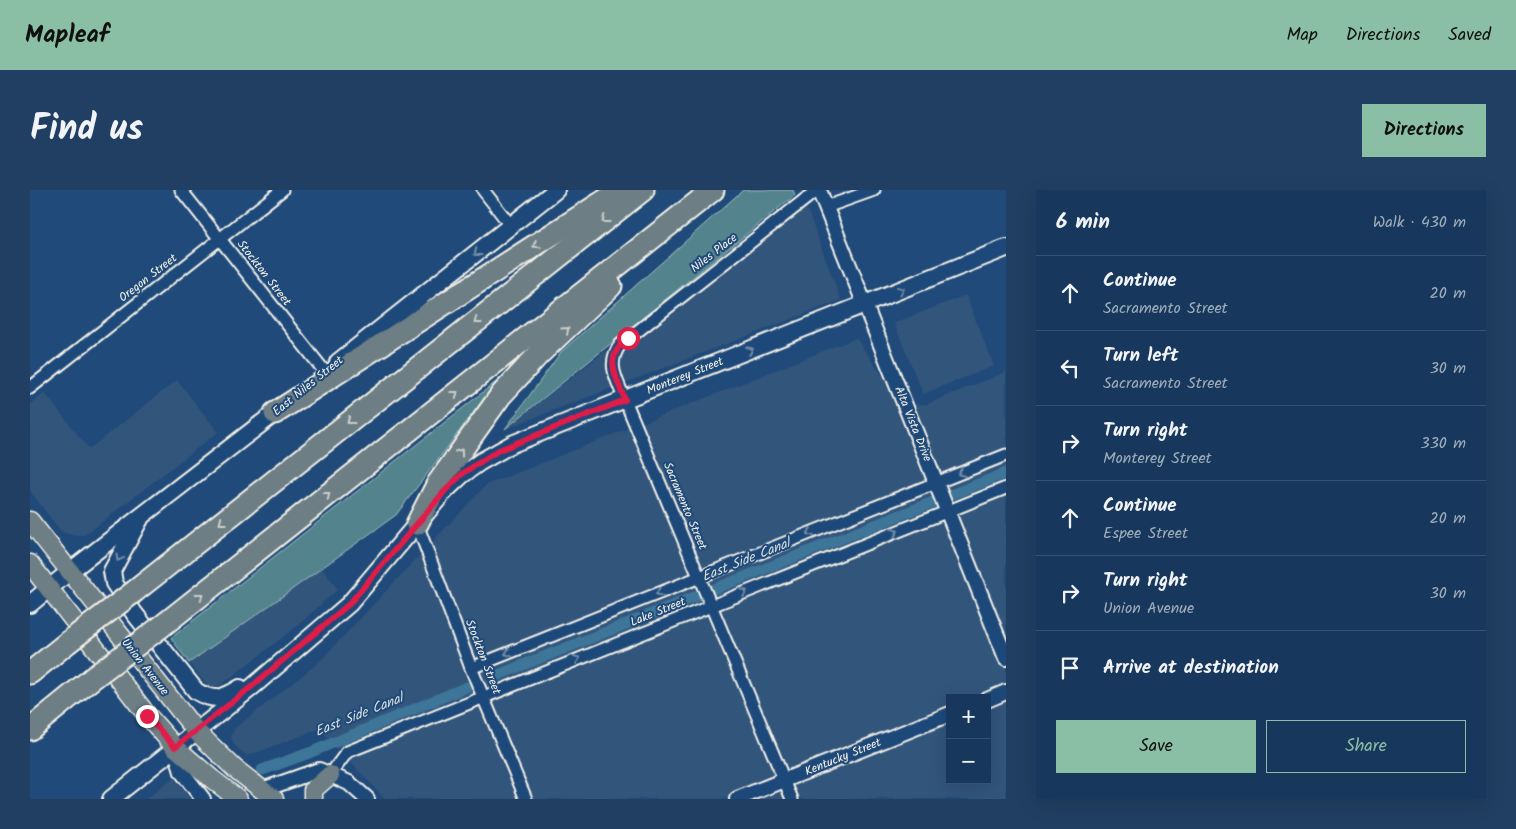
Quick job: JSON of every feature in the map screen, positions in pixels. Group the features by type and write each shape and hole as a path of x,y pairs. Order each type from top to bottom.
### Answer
{"highway":[{"path":"275,413 621,190"},
{"path":"30,673 643,190"},
{"path":"30,729 713,190"},
{"path":"417,524 438,483 501,395 538,355 695,205"}],"main road":[{"name":"East Niles Street","path":"30,604 556,190"},
{"name":"Monterey Street","path":"111,799 271,671 349,604 444,492 462,474 480,462 512,444 1006,248"},
{"path":"142,515 112,571 114,584 134,613 196,691 206,698 219,698 231,694 271,671"},
{"name":"Union Avenue","path":"30,522 59,580 147,716 175,747 238,799"},
{"name":"Union Avenue","path":"30,564 59,580 196,731 234,768 268,794"},
{"path":"313,799 313,790 330,775"}],"street":[{"name":"Stockton Street","path":"181,190 325,372"},
{"name":"Oregon Street","path":"30,388 282,190"},
{"path":"483,190 511,226"},
{"name":"Alta Vista Drive","path":"818,190 1006,658"},
{"name":"Niles Place","path":"628,338 818,190"},
{"path":"826,207 874,190"},
{"name":"Sacramento Street","path":"628,338 615,352 613,368 792,799"},
{"name":"Lake Street","path":"471,668 1006,455"},
{"name":"Lake Street","path":"330,775 347,752 710,604 1006,488"},
{"name":"Stockton Street","path":"417,524 471,668 526,799"},
{"path":"991,698 1006,692"},
{"name":"Kentucky Street","path":"737,799 946,716"},
{"name":"Union Avenue","path":"175,747 182,772 203,799"},
{"path":"268,794 319,770 349,783 367,799"}],"shaded area":[{"path":"803,198 841,300 505,429"},
{"path":"966,295 994,366 923,394 894,323"},
{"path":"856,338 903,405 927,404 1006,372 1006,799 385,799 319,729 247,756 233,744 231,736 234,729 318,663 486,485"},
{"path":"177,380 218,432 84,535 76,536 64,533 58,528 30,491 30,404 45,393 89,449"},
{"path":"322,568 338,589 297,626 221,685 213,687 206,684 189,663"},
{"path":"174,778 190,799 146,799"}],"green space":[{"path":"743,190 793,190 795,195 505,429 561,352"},
{"path":"497,381 396,515 189,663 171,638"}],"waterway":[{"name":"East Side Canal","path":"498,675 1006,473"},
{"name":"East Side Canal","path":"262,770 309,753 467,687"}],"route":[{"path":"147,716 175,747 250,688 349,604 444,492 462,474 499,450 512,444 625,400 613,368 613,360 615,352 628,338"}]}
